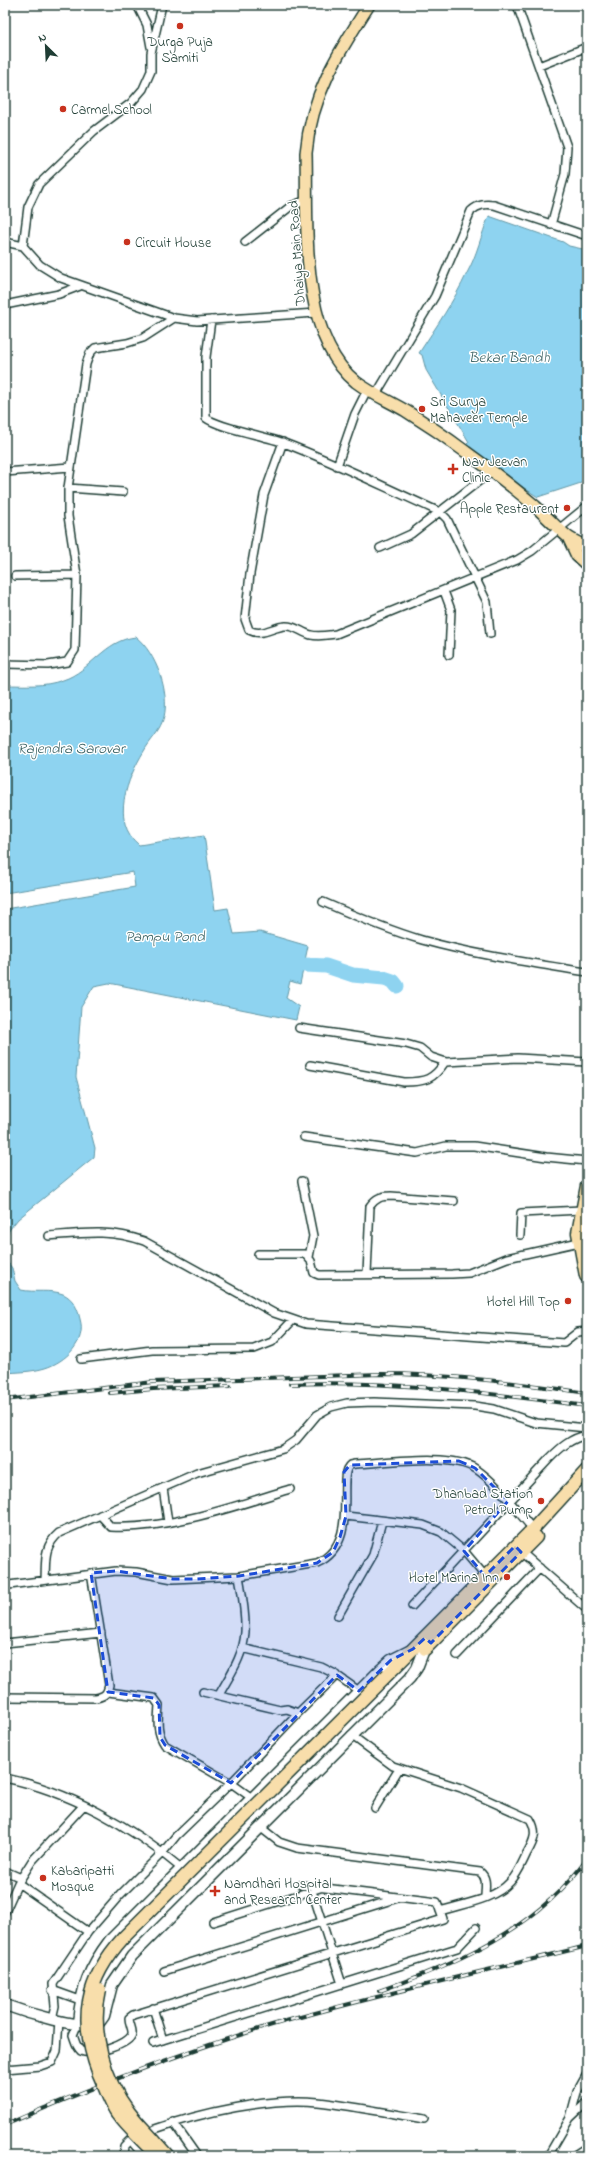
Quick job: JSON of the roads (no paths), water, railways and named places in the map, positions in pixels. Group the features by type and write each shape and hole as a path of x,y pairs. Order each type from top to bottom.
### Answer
{"highway":[{"path":"587,1186 581,1210 579,1242 587,1276"},
{"path":"168,2156 153,2152 116,2111 92,2054 87,2026 88,2004 100,1969 124,1937 423,1645 518,1549 533,1528 587,1470"},
{"path":"423,1645 485,1576 518,1549 561,1510 587,1477"}],"main road":[{"name":"Dhaiya Main Road","path":"369,5 326,77 310,117 306,153 309,264 316,313 323,335 336,361 347,374 371,393 404,410 439,432 492,471 560,528 568,537 578,556 587,565"},
{"name":"Dhaiya Main Road","path":"568,537 587,547"},
{"path":"78,2023 80,2000 90,1970 110,1940 391,1660 423,1645"},
{"path":"5,2005 55,2020 96,2024 102,2020 112,1985 117,1974 132,1956 351,1735 410,1678 417,1668 423,1645"}],"street":[{"path":"137,5 147,26 151,53"},
{"path":"23,246 28,207 39,184 94,131 138,96 148,80 151,53 162,5"},
{"path":"517,5 567,151 565,174 551,225"},
{"path":"539,66 587,46"},
{"path":"245,242 290,206 307,200"},
{"path":"337,466 355,414 428,309 471,211 481,204 494,205 587,236"},
{"path":"5,242 23,246 40,265 61,278 80,286 174,318 211,320 316,313"},
{"path":"5,305 59,294 80,286"},
{"path":"5,664 57,664 67,662 72,656 76,640 77,575 68,516 68,488 86,364 90,353 96,348 126,343 143,338 174,318"},
{"path":"211,320 206,357 206,418 218,423 283,442 440,512 447,519 487,602 490,634"},
{"path":"283,442 264,495 250,574 245,619 249,630 260,634 284,626 293,626 310,635 320,636 336,634 444,591 532,552 587,506"},
{"path":"5,472 70,467"},
{"path":"380,548 411,534 492,471"},
{"path":"68,488 123,492"},
{"path":"15,576 77,575"},
{"path":"444,591 451,610 449,655"},
{"path":"323,902 372,923 422,940 480,954 587,972"},
{"path":"299,1028 406,1044 420,1048 431,1057 445,1062 518,1058 587,1062"},
{"path":"310,1065 404,1082 417,1082 427,1080 438,1073 445,1062"},
{"path":"304,1137 417,1153 446,1146 474,1146 546,1157 587,1161"},
{"path":"302,1181 313,1236 309,1257 314,1273 319,1275 469,1273 507,1258 579,1242"},
{"path":"366,1274 370,1206 374,1200 381,1196 391,1196 454,1201"},
{"path":"520,1235 521,1213 581,1210"},
{"path":"49,1236 87,1232 124,1234 144,1241 274,1314 292,1321 306,1324 564,1343 578,1332 587,1331"},
{"path":"258,1254 305,1254 309,1257"},
{"path":"81,1359 152,1350 254,1349 272,1342 292,1321"},
{"path":"45,1580 46,1554 50,1541 59,1533 163,1488 223,1465 283,1449 296,1440 317,1415 331,1407 348,1403 374,1402 475,1406 494,1409 536,1423 587,1428"},
{"path":"412,1606 464,1551 508,1501 565,1444 578,1437 587,1436"},
{"path":"9,1585 91,1573 116,1571 136,1572 173,1580 240,1576 317,1563 326,1559 333,1552 340,1537 346,1516 344,1472 346,1468 355,1464 438,1460 459,1461 475,1468 533,1528"},
{"path":"163,1488 168,1522"},
{"path":"100,1516 111,1527 168,1522 209,1514 290,1489"},
{"path":"346,1516 429,1527 441,1532 464,1551 485,1576"},
{"path":"338,1616 373,1555 382,1521"},
{"path":"518,1549 584,1607"},
{"path":"457,1654 540,1568"},
{"path":"5,1697 96,1698 103,1697 108,1692 109,1685 91,1573"},
{"path":"219,1695 236,1665 242,1648 245,1632 240,1576"},
{"path":"5,1643 101,1633"},
{"path":"242,1648 298,1660 321,1667 336,1675 359,1691"},
{"path":"5,2069 40,2066 52,2062 57,2051 55,2006 52,1990 57,1975 88,1932 120,1895 163,1852 176,1836 231,1783 336,1675"},
{"path":"108,1692 154,1698 159,1705 158,1726 160,1737 165,1745 231,1783 252,1798"},
{"path":"203,1692 276,1709 290,1709 298,1713"},
{"path":"351,1735 383,1760 399,1769 460,1788 530,1819 534,1826 535,1833 533,1842 518,1872 501,1890 485,1897 440,1910"},
{"path":"375,1808 399,1769"},
{"path":"5,1778 32,1784 93,1809 163,1852 181,1868"},
{"path":"5,1912 19,1881 40,1850 84,1805"},
{"path":"260,1827 279,1842 296,1848 480,1872 485,1880 485,1897"},
{"path":"5,1871 88,1932"},
{"path":"78,2023 72,2035 77,2047 82,2051 94,2053 127,2040 132,2033 129,2021 130,2016 442,1919 437,1902 301,1885"},
{"path":"213,1922 323,1888"},
{"path":"312,1891 342,1984"},
{"path":"164,1971 401,1898"},
{"path":"153,2043 456,1948 476,1928"},
{"path":"52,1990 80,2000"},
{"path":"153,2008 163,2040"},
{"path":"548,2156 570,2118 577,2092 587,2074"},
{"path":"155,2129 173,2122 218,2111 248,2106 316,2102 424,2119"},
{"path":"570,2118 587,2102"},
{"path":"173,2122 197,2156"},
{"path":"123,2156 124,2146 130,2140 153,2152"},
{"path":"573,2156 587,2147"}],"water":[{"name":"Bekar Bandh","path":"489,216 563,242 569,246 587,250 587,481 538,497 490,466 491,464 466,445 469,442 426,370 422,355 419,353 462,283 474,259"},
{"path":"136,637 150,653 160,674 165,696 165,707 163,722 146,747 127,787 123,812 125,824 130,835 139,845 204,835 215,910 228,908 234,934 260,932 308,946 300,984 290,981 286,998 299,1007 296,1020 109,983 94,986 81,1007 76,1077 95,1148 94,1157 18,1219 5,1238 5,909 135,887 133,872 5,893 5,685 42,685 63,680 82,670 115,644 125,639"},
{"path":"5,1259 12,1268 15,1281 21,1290 63,1294 70,1298 76,1308 81,1327 80,1336 73,1350 53,1365 25,1372 5,1373"}],"waterway":[{"path":"284,964 326,966 353,975 384,978 393,981 397,986"}],"railway":[{"path":"5,1400 153,1382 380,1374 458,1377 587,1393"},
{"path":"290,1384 327,1383 402,1386 476,1392 587,1406"},
{"path":"110,1393 153,1389 230,1386"},
{"path":"379,1991 437,1968 494,1941 520,1924 544,1905 567,1884 587,1859"},
{"path":"5,2125 170,2058 238,2035 311,2014 587,1946"}],"place":[{"name":"Durga Puja Samiti","path":"180,26"},
{"name":"Carmel School","path":"63,109"},
{"name":"Circuit House","path":"127,242"},
{"name":"Sri Surya Mahaveer Temple","path":"422,409"},
{"name":"Nav Jeevan Clinic","path":"453,469"},
{"name":"Apple Restaurent","path":"567,508"},
{"name":"Hotel Hill Top","path":"568,1301"},
{"name":"Dhanbad Station Petrol Pump","path":"541,1501"},
{"name":"Hotel Marina Inn","path":"507,1577"},
{"name":"Kabaripatti Mosque","path":"43,1878"},
{"name":"Namdhari Hospital and Research Center","path":"215,1891"}],"water label":[{"name":"Rajendra Sarovar","path":"71,748"},
{"name":"Pampu Pond","path":"165,936"}]}
